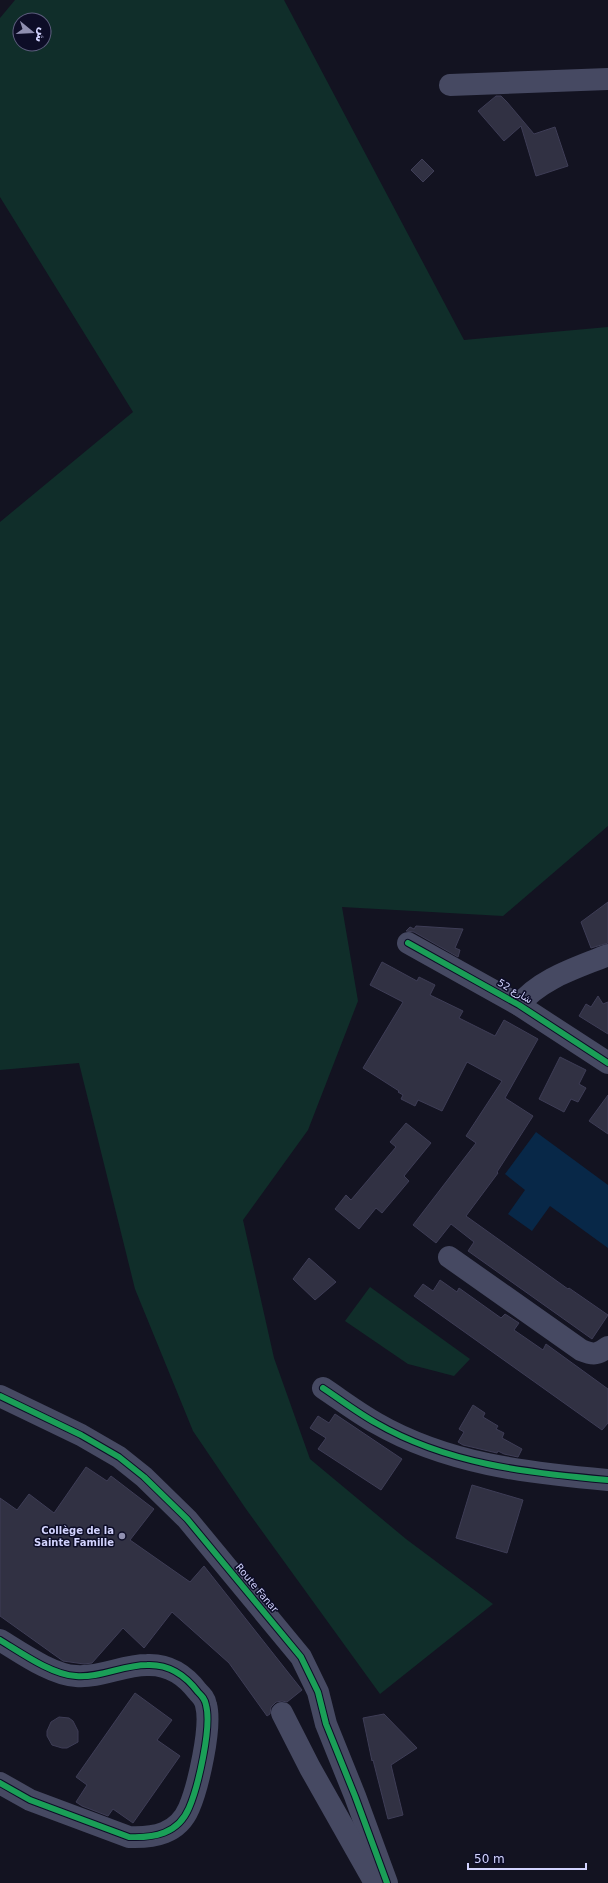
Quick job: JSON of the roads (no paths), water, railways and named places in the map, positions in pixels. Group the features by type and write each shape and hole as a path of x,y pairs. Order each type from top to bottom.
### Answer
{"street":[{"path":"450,85 608,79"},
{"name":"شارع 52","path":"408,942 519,1005 608,1063"},
{"path":"519,1005 537,987 564,972 608,955"},
{"path":"449,1258 581,1350 592,1354 600,1353 608,1347"},
{"path":"323,1388 377,1424 415,1442 471,1461 533,1473 608,1480"},
{"name":"Route Fanar","path":"0,1396 81,1435 119,1457 144,1477 187,1519 301,1657 318,1692 326,1724 355,1796 387,1883"},
{"path":"0,1640 34,1661 51,1669 75,1676 148,1665 161,1666 182,1675 193,1685 205,1700 207,1706 207,1728 193,1800 185,1817 174,1829 160,1835 146,1838 122,1834 30,1800 0,1784"},
{"path":"282,1713 310,1768 375,1883"}],"water":[{"path":"536,1132 608,1185 608,1248 550,1206 532,1231 508,1214 525,1190 505,1174"}],"place":[{"name":"Collège de la Sainte Famille","path":"122,1536"}]}
